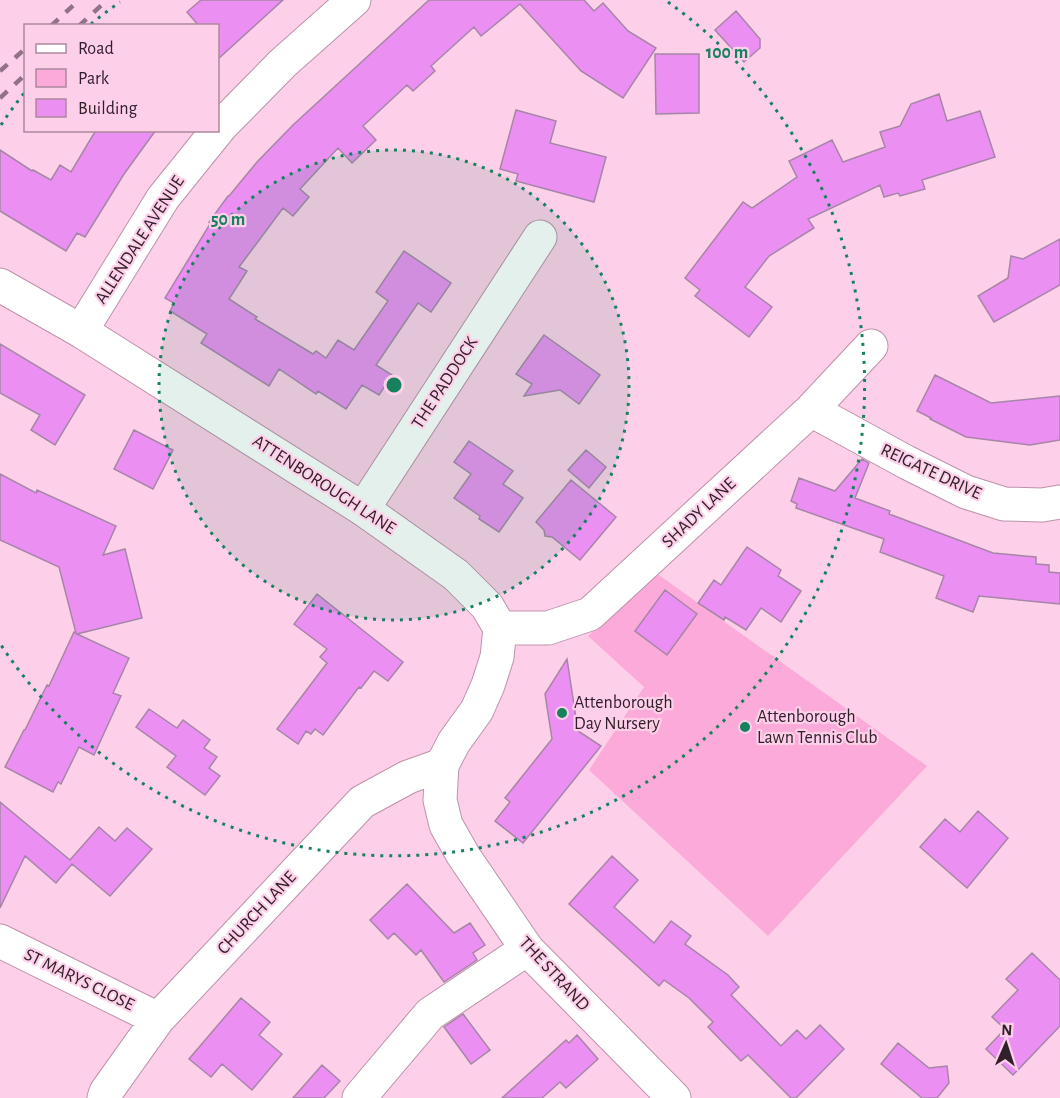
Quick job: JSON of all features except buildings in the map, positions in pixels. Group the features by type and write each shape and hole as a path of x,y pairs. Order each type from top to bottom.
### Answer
{"street":[{"name":"ALLENDALE AVENUE","path":"219,128 283,63 354,0"},
{"name":"ALLENDALE AVENUE","path":"81,331 163,198 216,132"},
{"name":"THE PADDOCK","path":"363,509 538,254"},
{"name":"ATTENBOROUGH LANE","path":"0,285 81,331 363,509 456,575 487,606 500,628"},
{"name":"SHADY LANE","path":"500,628 548,628 590,614 811,410 872,346"},
{"name":"REIGATE DRIVE","path":"811,410 966,492 1004,504 1042,505 1060,502"},
{"path":"442,765 454,742 477,710 488,686 497,657 500,628"},
{"name":"THE STRAND","path":"442,765 440,800 446,825 463,855 527,949 674,1098"},
{"name":"CHURCH LANE","path":"104,1098 158,1019 362,802 408,777 442,765"},
{"name":"ST MARYS CLOSE","path":"0,941 158,1019"},
{"path":"360,1098 430,1014 527,949"}],"green space":[{"name":"Attenborough Lawn Tennis Club","path":"656,573 927,766 768,936 589,770 644,687 588,636"}],"railway":[{"path":"53,24 79,0"},
{"path":"81,24 107,0"},
{"path":"0,71 24,50"},
{"path":"0,98 24,76"}],"place":[{"name":"Attenborough Day Nursery","path":"562,713"},
{"name":"Attenborough Lawn Tennis Club","path":"745,727"}]}
